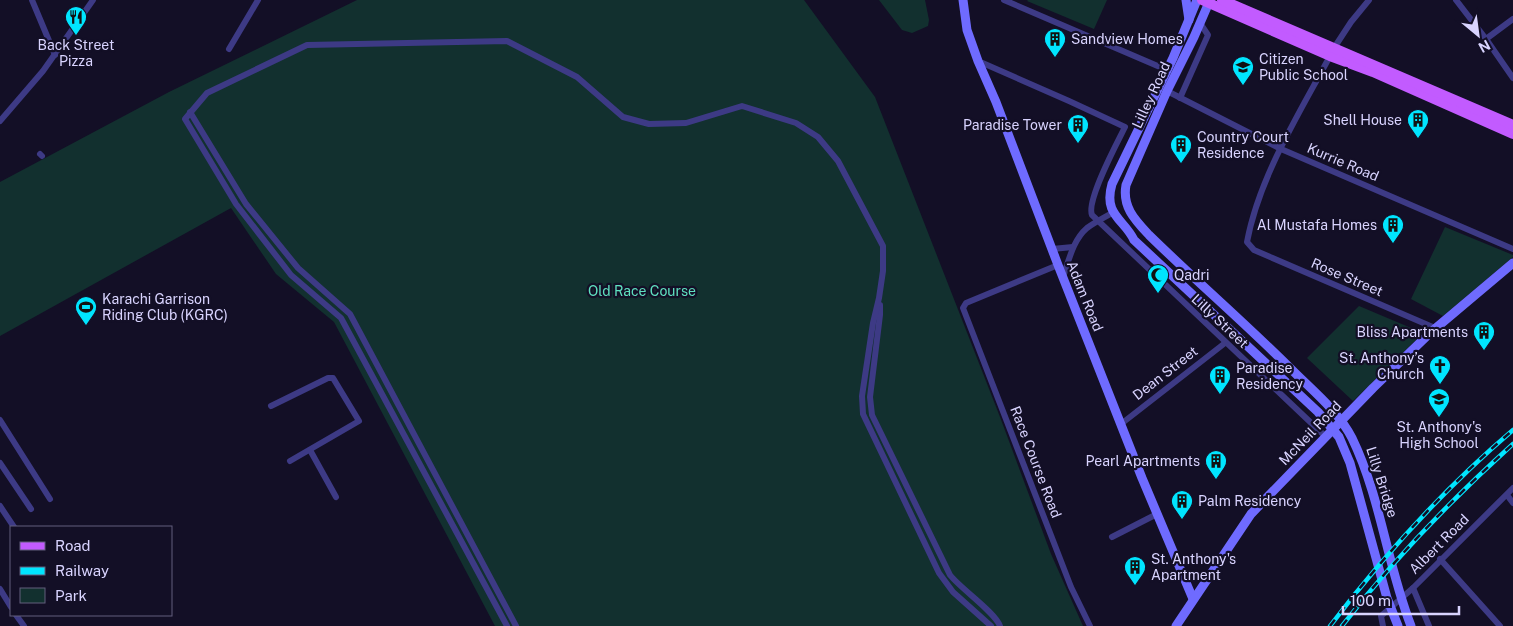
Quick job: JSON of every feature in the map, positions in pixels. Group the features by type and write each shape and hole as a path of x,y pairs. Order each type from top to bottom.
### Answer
{"main road":[{"name":"Adam Road","path":"963,0 967,30 978,61 996,102 1121,424 1193,599"},
{"path":"1186,0 1189,20"},
{"name":"Lilley Road","path":"1114,212 1110,196 1112,184 1197,0"},
{"path":"1222,0 1373,72 1513,134"},
{"name":"Lilley Road","path":"1126,204 1126,185 1166,91 1200,23 1207,1"},
{"path":"1207,1 1332,52 1368,62 1513,124"},
{"name":"Lilly Bridge","path":"1126,204 1135,220 1149,235 1247,326 1318,396 1335,414 1351,436 1361,458 1371,489 1411,626"},
{"name":"Lilly Bridge","path":"1114,212 1134,240 1318,412 1339,437 1350,463 1387,598 1398,626"},
{"name":"McNeil Road","path":"1176,626 1251,514 1373,388 1435,328 1513,263"}],"street":[{"path":"32,0 55,55"},
{"path":"1,117 43,72 93,0"},
{"path":"229,49 258,0"},
{"path":"1004,0 1166,70"},
{"path":"1281,149 1332,52 1350,22 1369,0"},
{"path":"1456,0 1486,38 1513,77"},
{"path":"1486,38 1513,19"},
{"path":"1180,98 1208,35 1200,23"},
{"path":"507,626 341,318 291,275 236,204 185,119 207,93 307,45 506,42 577,77 623,117 649,124 686,123 742,106 796,123 818,137 838,161 883,246 883,271 862,396 863,414 939,573 953,592 991,626"},
{"path":"978,61 1069,100 1125,127 1090,204 1090,210 1098,222"},
{"name":"Kurrie Road","path":"1166,91 1281,149 1513,249"},
{"path":"190,112 246,204 298,268 350,314 516,626"},
{"name":"Rose Street","path":"1281,149 1250,223 1247,242 1250,247 1435,328"},
{"path":"1063,277 1073,247 1086,229 1114,212"},
{"name":"Lilly Street","path":"1098,222 1326,437"},
{"path":"1052,249 1073,247"},
{"name":"Race Course Road","path":"1058,265 966,303 963,308 1071,588 1090,626"},
{"path":"879,298 880,315 870,397 872,415 950,575 959,586 989,612 1000,626"},
{"name":"Dean Street","path":"1121,424 1225,342"},
{"path":"271,406 328,378 333,378 359,421 290,461"},
{"path":"0,420 50,499"},
{"path":"310,450 336,497"},
{"path":"0,463 31,509"},
{"name":"Albert Road","path":"1429,626 1413,588 1513,488"},
{"path":"1507,496 1513,503"},
{"path":"0,506 13,526"},
{"path":"1112,538 1157,514"},
{"path":"1440,559 1500,626"},
{"path":"1383,626 1381,616 1413,588"},
{"path":"0,589 10,605"}],"green space":[{"name":"Old Race Course","path":"357,0 804,0 875,97 1000,417 1051,554 1083,626 495,626 334,322 276,274 231,208 0,336 0,182 169,92"},
{"path":"879,0 925,0 929,20 928,26 912,33 902,30"},
{"path":"1028,0 1107,0 1094,29"},
{"path":"1445,227 1513,255 1513,257 1443,316 1411,299"},
{"path":"1359,306 1423,333 1353,401 1307,358"}],"railway":[{"path":"1330,626 1416,523 1463,475 1513,430"},
{"path":"1342,626 1423,531 1513,444"}],"place":[{"name":"Back Street Pizza","path":"76,36"},
{"name":"Sandview Homes","path":"1055,58"},
{"name":"Citizen Public School","path":"1243,86"},
{"name":"Shell House","path":"1418,139"},
{"name":"Paradise Tower","path":"1078,144"},
{"name":"Country Court Residence","path":"1181,164"},
{"name":"Al Mustafa Homes","path":"1393,244"},
{"name":"Qadri","path":"1158,294"},
{"name":"Karachi Garrison Riding Club (KGRC)","path":"86,326"},
{"name":"Bliss Apartments","path":"1484,351"},
{"name":"St. Anthony’s Church","path":"1440,385"},
{"name":"Paradise Residency","path":"1220,395"},
{"name":"St. Anthony's High School","path":"1439,418"},
{"name":"Pearl Apartments","path":"1216,480"},
{"name":"Palm Residency","path":"1182,520"},
{"name":"St. Anthony's Apartment","path":"1135,586"}]}
